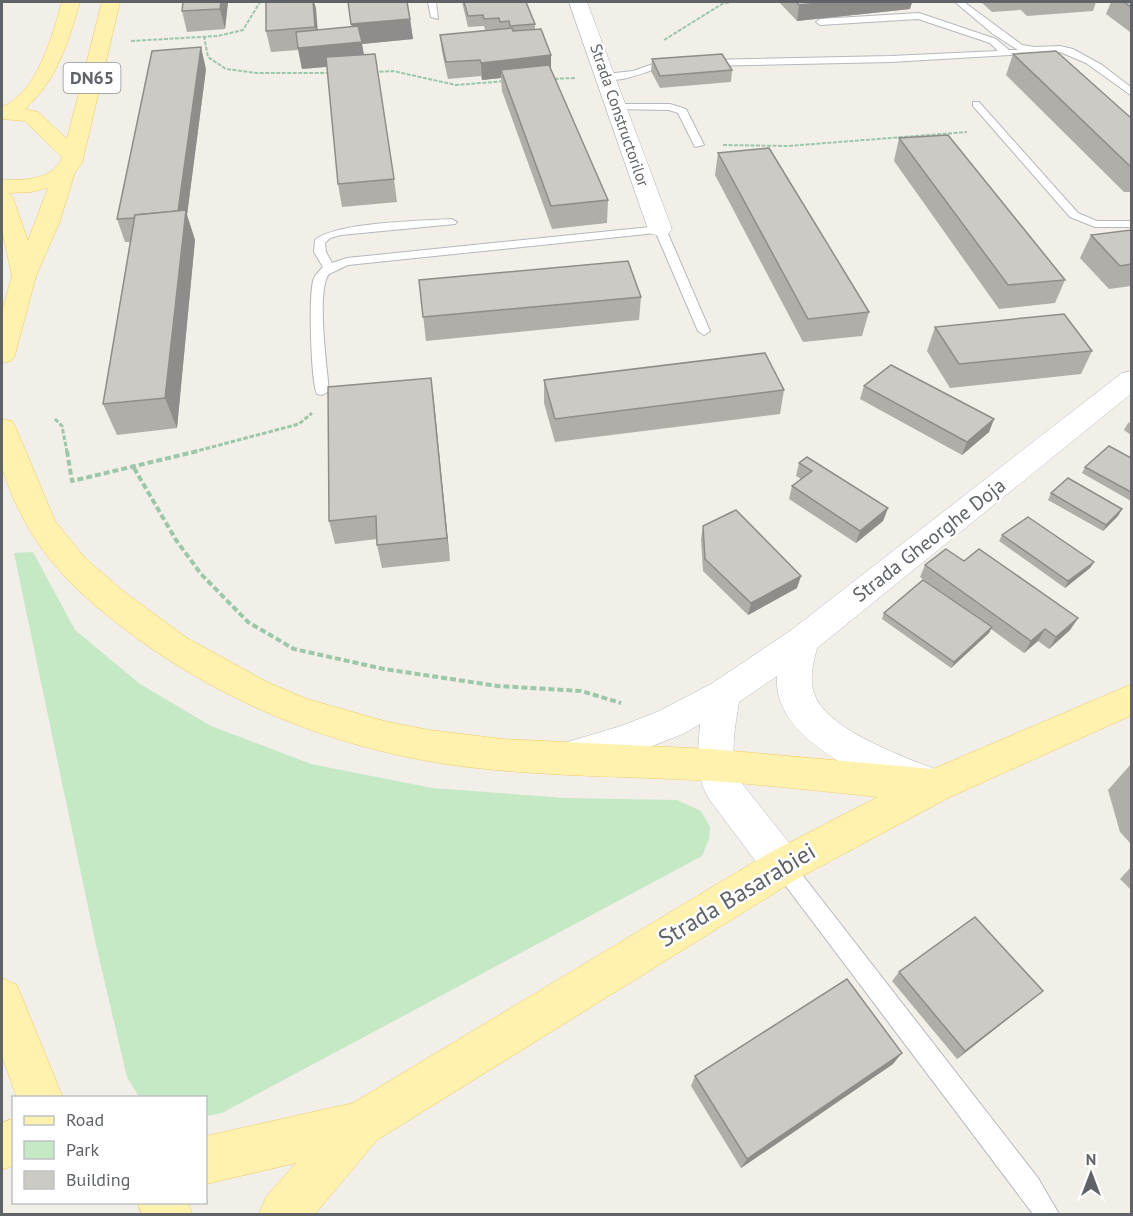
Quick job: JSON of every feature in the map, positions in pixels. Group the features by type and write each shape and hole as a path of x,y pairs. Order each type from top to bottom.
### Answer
{"main road":[{"name":"DN65","path":"6,112 32,93 51,67 71,2"},
{"name":"DN65","path":"2,355 24,276 49,221 68,164 111,2"},
{"path":"8,87 51,67"},
{"path":"2,186 43,184 68,164 31,116 6,112"},
{"name":"DN65","path":"2,198 17,242 24,276"},
{"path":"2,428 17,470 44,528 70,562 103,593 194,662 258,696 297,711 357,730 422,745 475,752 714,766 935,786"},
{"name":"Strada Basarabiei","path":"361,1124 783,866 935,786 1131,699"},
{"path":"2,1000 39,1096"},
{"path":"207,1160 361,1124"},
{"path":"284,1215 361,1124"}],"street":[{"name":"Strada Constructorilor","path":"578,2 660,229"},
{"name":"Strada Gheorghe Doja","path":"564,758 652,731 723,694 802,641 1131,379"},
{"path":"802,641 794,682 802,709 812,723 833,740 935,786"},
{"path":"723,694 714,766 722,787 783,866"}],"lane":[{"path":"432,2 435,17"},
{"path":"959,2 1018,46 1032,52"},
{"path":"820,22 919,16 993,41 1006,53"},
{"path":"693,63 891,59 1059,49 1092,65 1131,93"},
{"path":"606,77 635,74 659,65 682,64"},
{"path":"976,104 1074,215 1095,224 1131,224"},
{"path":"617,107 670,106 682,111 699,145"},
{"path":"330,268 320,252 319,242 326,236 341,232 452,222"},
{"path":"322,391 317,297 320,279 330,268 347,262 660,229 704,332"},
{"path":"783,866 1022,1178 1047,1215"}],"path":[{"path":"121,42 204,36 243,30 260,2"},
{"path":"204,36 208,57 226,69 256,73 333,73"},
{"path":"364,72 393,71 456,85 511,81"},
{"path":"544,79 606,77"},
{"path":"699,145 788,146 998,129"},
{"path":"55,419 62,426 72,481 134,468 299,424 320,404 322,391"},
{"path":"134,468 176,540 201,574 248,622 294,649 384,669 498,686 581,692 627,704 652,731"}],"green space":[{"path":"33,552 75,630 140,684 211,726 311,764 432,788 565,798 677,800 701,811 710,827 709,839 702,856 222,1113 207,1116 207,1096 138,1096 127,1077 96,945 14,553"}],"building":[{"path":"183,2 221,2 220,9 182,11"},
{"path":"266,2 313,2 315,27 266,31"},
{"path":"348,2 407,2 410,19 351,24"},
{"path":"464,2 526,2 535,24 510,26 509,21 500,22 499,18 484,19 483,15 468,16"},
{"path":"796,2 831,2 799,5"},
{"path":"358,26 362,42 298,48 296,32"},
{"path":"512,28 513,31 541,29 551,55 481,63 480,60 446,62 440,35"},
{"path":"201,47 178,211 117,219 152,51"},
{"path":"1056,51 1131,118 1131,167 1013,54"},
{"path":"375,54 394,179 338,184 326,57"},
{"path":"722,54 732,70 660,76 652,59"},
{"path":"549,65 608,200 551,206 501,70"},
{"path":"948,135 1065,280 1008,285 899,138"},
{"path":"769,148 869,312 808,319 718,153"},
{"path":"186,210 165,398 103,404 135,215"},
{"path":"1131,230 1131,264 1120,266 1091,235"},
{"path":"628,261 641,297 423,317 419,280"},
{"path":"1064,314 1092,351 959,364 935,327"},
{"path":"765,353 784,390 555,419 544,380"},
{"path":"891,365 994,419 967,442 864,386"},
{"path":"431,378 447,538 377,545 376,516 329,521 328,387"},
{"path":"1109,446 1131,458 1131,492 1085,467"},
{"path":"807,457 888,508 860,531 792,486 812,471 799,463"},
{"path":"1068,478 1122,509 1106,525 1051,493"},
{"path":"736,510 801,576 751,603 705,559 703,526"},
{"path":"1028,517 1094,562 1068,581 1002,535"},
{"path":"946,549 964,561 979,549 1078,618 1056,637 1045,629 1031,641 925,565"},
{"path":"923,580 992,627 954,662 884,613"},
{"path":"975,917 1043,991 965,1051 899,972"},
{"path":"847,979 902,1053 747,1159 695,1076"}]}
